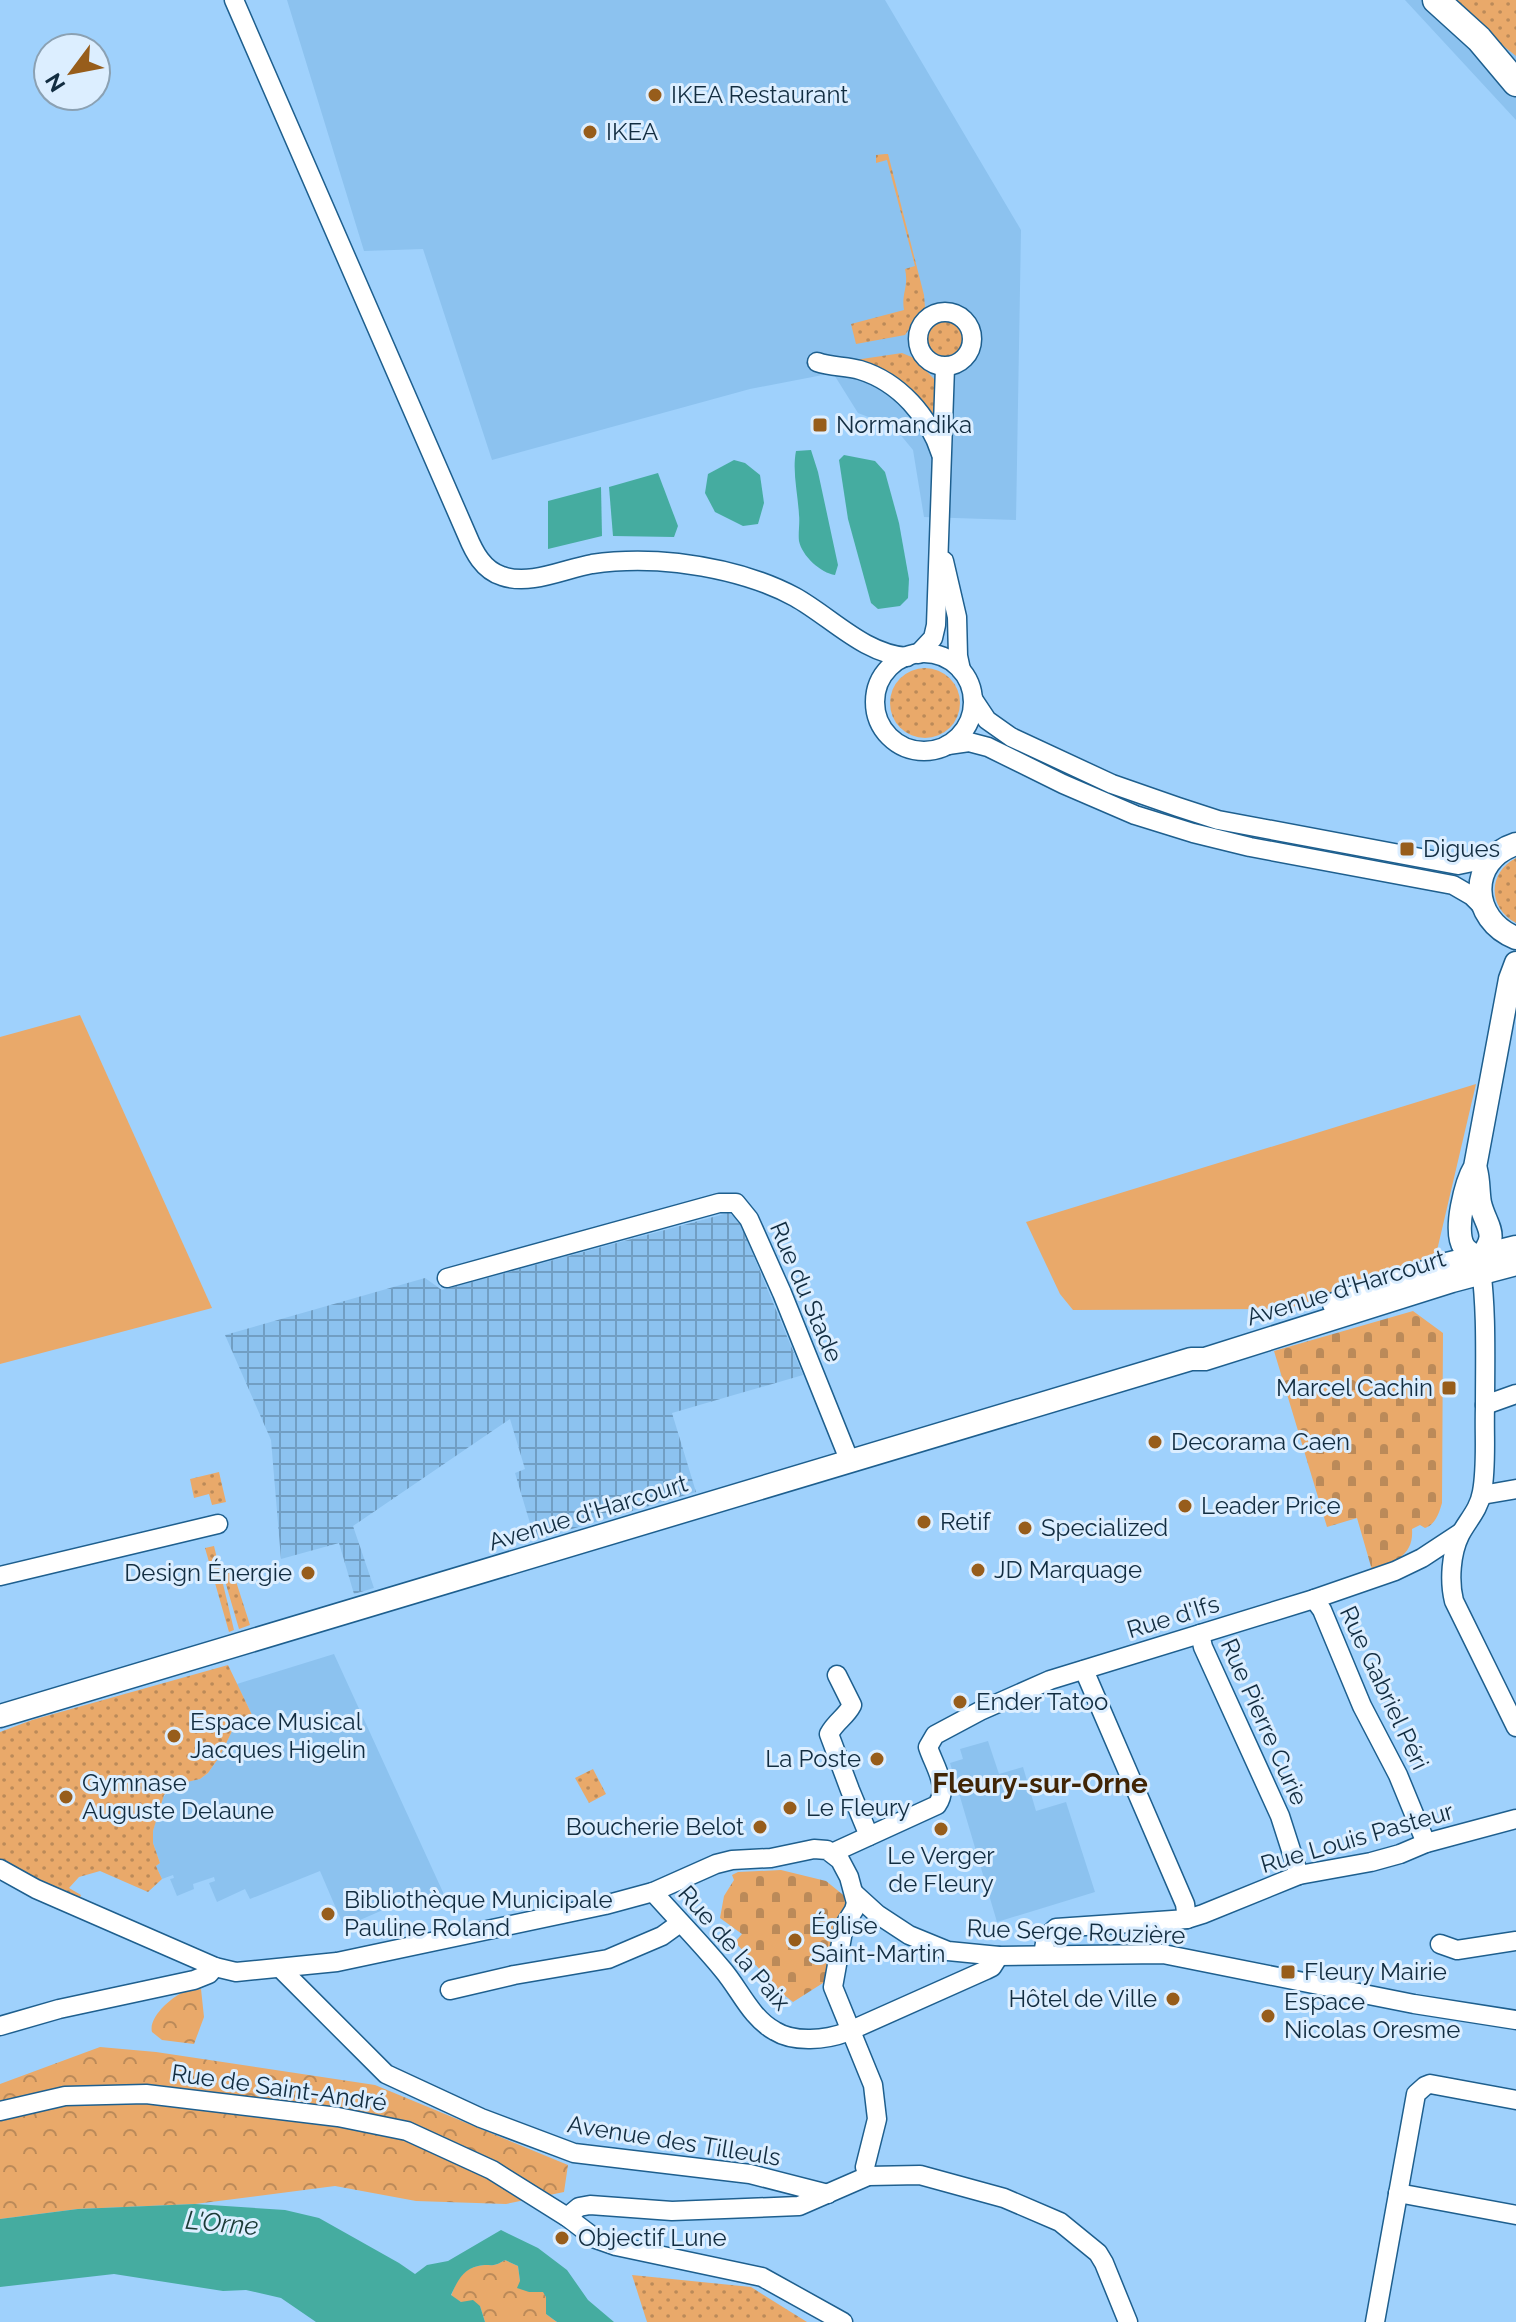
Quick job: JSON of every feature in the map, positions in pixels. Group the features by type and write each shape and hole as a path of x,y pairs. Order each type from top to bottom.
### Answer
{"highway":[{"path":"1436,0 1479,39 1516,83"}],"main road":[{"path":"1480,1265 1492,1237 1481,1205 1475,1167 1513,971 1507,947 1509,935 1494,925 1483,907 1481,882 1487,865 1508,848"},
{"path":"1480,1265 1516,1247"},
{"name":"Avenue d'Harcourt","path":"0,1716 1191,1359 1201,1351 1432,1269 1516,1264"}],"street":[{"path":"234,0 472,546 483,564 496,574 508,578 527,578 612,562 659,562 713,568 773,586 880,651 912,655 927,653 946,659 961,670 973,699 987,720 1011,737 1112,784 1218,820 1458,865 1508,848"},
{"path":"817,362 864,371 900,393 930,428 943,465"},
{"path":"877,691 892,666 929,643 935,630 941,543 945,367"},
{"path":"941,543 957,617 961,670"},
{"path":"849,634 870,662 874,673 876,710 883,728 895,741 909,749 933,751 969,742 988,747 1135,815 1250,847 1453,885 1472,895 1483,907"},
{"path":"948,745 965,729 973,699"},
{"name":"Rue du Stade","path":"447,1278 719,1203 736,1203 749,1219 776,1279 850,1462"},
{"path":"1480,1265 1486,1313 1482,1495 1470,1522 1460,1533 1453,1559 1453,1595 1508,1692 1516,1727"},
{"path":"1485,1405 1516,1394"},
{"path":"1482,1495 1516,1489"},
{"path":"0,1576 218,1524"},
{"name":"Rue d'Ifs","path":"832,1853 937,1805 943,1797 944,1788 928,1747 935,1735 980,1711 1050,1680 1395,1571 1422,1558 1460,1533"},
{"name":"Rue Gabriel Péri","path":"1314,1599 1322,1610 1362,1706 1398,1775 1426,1843"},
{"name":"Rue Pierre Curie","path":"1200,1634 1203,1647 1280,1816 1299,1875"},
{"path":"1084,1670 1185,1904 1187,1919"},
{"path":"837,1675 852,1705 847,1716 834,1724 829,1734 869,1836"},
{"name":"Rue Louis Pasteur","path":"1043,1955 1046,1937 1056,1928 1187,1919 1299,1875 1371,1862 1426,1843 1516,1819"},
{"path":"0,1869 36,1889 215,1967 236,1972 337,1962 653,1892 732,1860 771,1858 821,1849 840,1860 855,1894 855,1907 844,1926 833,1987 873,2085 877,2119 865,2167 868,2176"},
{"name":"Rue de la Paix","path":"653,1892 725,1972 754,2014 776,2032 810,2040 850,2031 992,1967 999,1956"},
{"name":"Rue Serge Rouzière","path":"855,1894 883,1918 920,1941 958,1953 999,1956 1163,1954 1358,1994 1516,2020"},
{"path":"450,1990 608,1959 662,1936 680,1923"},
{"path":"1440,1944 1457,1950 1516,1941"},
{"path":"0,2026 59,2009 194,1980 209,1974 215,1967"},
{"name":"Avenue des Tilleuls","path":"281,1969 386,2074 481,2118 574,2153 750,2174 828,2194"},
{"path":"1375,2322 1416,2094 1430,2084 1516,2100"},
{"name":"Rue de Saint-André","path":"0,2111 65,2096 146,2094 338,2117 407,2131 492,2170 596,2239 762,2277 843,2322"},
{"path":"567,2217 579,2207 590,2205 672,2211 799,2206 868,2176 920,2175 1004,2198 1060,2222 1098,2253 1128,2322"},
{"path":"1398,2193 1516,2215"}],"shaded area":[{"name":"Normandika","path":"287,0 885,0 1021,230 1016,520 924,517 913,450 894,427 858,413 833,373 750,389 492,460 423,249 364,251"},
{"path":"1405,0 1516,0 1516,120"},
{"path":"728,1213 740,1223 803,1375 672,1413 696,1492 535,1540 515,1473 525,1469 510,1419 353,1526 374,1588 354,1594 339,1543 281,1559 271,1440 225,1335 425,1278 442,1290"},
{"path":"334,1654 447,1901 428,1909 392,1906 344,1927 320,1871 250,1899 245,1889 217,1902 209,1883 215,1881 214,1877 193,1884 194,1889 177,1896 170,1879 174,1878 173,1875 162,1879 156,1866 160,1863 153,1843 153,1831 163,1798 177,1784 200,1779 208,1773 234,1727 254,1719 237,1684"},
{"path":"988,1741 999,1774 1023,1767 1036,1811 1066,1802 1095,1892 997,1922 950,1763 963,1759 960,1749"}],"green space":[{"path":"1446,0 1516,0 1516,56"},
{"path":"888,154 925,307 905,335 856,344 851,324 904,310 905,269 915,266 887,160 876,163 876,155"},
{"path":"945,321 958,327 964,340 958,353 945,359 932,353 926,340 932,327"},
{"path":"902,353 914,358 934,379 935,413 928,414 855,360"},
{"path":"925,668 950,678 960,703 950,728 925,738 900,728 890,703 900,678"},
{"path":"1516,858 1516,923 1500,909 1495,890 1500,872"},
{"path":"80,1015 212,1308 0,1364 0,1037"},
{"path":"1476,1084 1435,1259 1287,1309 1073,1310 1060,1294 1026,1222"},
{"path":"1413,1311 1443,1333 1442,1503 1432,1524 1412,1529 1410,1546 1401,1557 1372,1570 1357,1518 1327,1527 1274,1351"},
{"path":"219,1472 226,1502 212,1505 209,1494 194,1498 190,1479"},
{"path":"214,1546 234,1630 229,1632 205,1548"},
{"path":"233,1572 250,1625 239,1629 223,1574"},
{"path":"228,1665 254,1719 234,1727 208,1773 200,1779 174,1785 164,1795 153,1831 153,1843 160,1863 156,1866 162,1879 148,1892 100,1871 79,1877 69,1888 81,1895 79,1901 11,1869 0,1859 0,1732 32,1720"},
{"path":"593,1769 606,1794 589,1803 575,1778"},
{"path":"781,1870 826,1881 847,1898 830,1975 793,2002 778,1990 735,1942 742,1934 720,1918 724,1896 734,1880 732,1875"},
{"path":"201,1989 204,2017 194,2044 162,2040 152,2032 154,2020 169,2002 188,1990"},
{"path":"100,2047 156,2052 375,2085 568,2165 564,2192 506,2204 416,2201 335,2186 195,2204 78,2209 0,2219 0,2084"},
{"path":"505,2260 518,2266 520,2281 529,2292 543,2291 546,2314 557,2322 485,2322 480,2306 461,2302 451,2296 468,2270"},
{"path":"632,2275 751,2287 807,2322 647,2322"}],"water":[{"path":"811,450 838,565 835,575 813,563 799,541 796,451"},
{"path":"844,455 875,461 885,472 899,523 909,579 908,598 900,606 878,609 871,603 848,519 839,460"},
{"path":"734,460 745,463 760,475 764,503 758,524 743,526 715,512 705,493 708,474"},
{"path":"658,473 678,526 674,537 613,536 609,487"},
{"path":"601,487 602,536 548,549 548,501"},
{"name":"L'Orne","path":"195,2204 285,2210 319,2218 415,2274 427,2265 448,2261 501,2230 538,2248 567,2270 588,2300 614,2322 557,2322 546,2314 543,2292 517,2288 520,2281 518,2266 505,2260 468,2270 451,2295 461,2302 473,2300 480,2306 485,2322 316,2322 281,2298 246,2290 223,2291 114,2274 0,2287 0,2219 78,2209"}],"place":[{"name":"IKEA Restaurant","path":"655,95"},
{"name":"IKEA","path":"590,132"},
{"name":"Normandika","path":"820,425"},
{"name":"Digues","path":"1407,849"},
{"name":"Marcel Cachin","path":"1449,1388"},
{"name":"Decorama Caen","path":"1155,1442"},
{"name":"Leader Price","path":"1185,1506"},
{"name":"Retif","path":"924,1522"},
{"name":"Specialized","path":"1025,1528"},
{"name":"JD Marquage","path":"978,1570"},
{"name":"Design Énergie","path":"308,1573"},
{"name":"Ender Tatoo","path":"960,1702"},
{"name":"Espace Musical Jacques Higelin","path":"174,1736"},
{"name":"La Poste","path":"877,1759"},
{"name":"Gymnase Auguste Delaune","path":"66,1797"},
{"name":"Le Fleury","path":"790,1808"},
{"name":"Boucherie Belot","path":"760,1827"},
{"name":"Le Verger de Fleury","path":"941,1829"},
{"name":"Bibliothèque Municipale Pauline Roland","path":"328,1914"},
{"name":"Église Saint-Martin","path":"795,1940"},
{"name":"Fleury Mairie","path":"1288,1972"},
{"name":"Hôtel de Ville","path":"1173,1999"},
{"name":"Espace Nicolas Oresme","path":"1268,2016"},
{"name":"Objectif Lune","path":"562,2238"}],"district":[{"name":"Fleury-sur-Orne","path":"1040,1783"}]}
